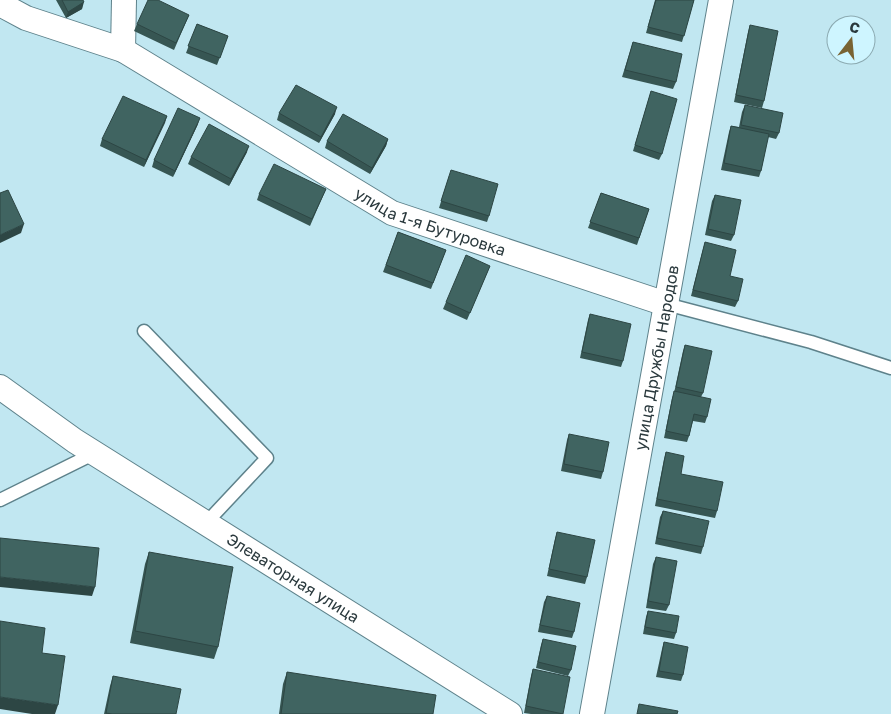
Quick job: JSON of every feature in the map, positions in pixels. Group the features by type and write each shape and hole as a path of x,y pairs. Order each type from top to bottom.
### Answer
{"street":[{"path":"123,50 124,0"},
{"name":"улица Дружбы Народов","path":"592,714 720,0"},
{"name":"улица 1-я Бутуровка","path":"0,4 26,18 123,50 392,213 666,304"},
{"name":"Элеваторная улица","path":"0,387 85,447 510,714"}],"lane":[{"name":"улица 1-я Бутуровка","path":"666,304 811,342 891,368"},
{"path":"144,330 267,458 207,522"},
{"path":"0,500 85,447"}],"building":[{"path":"62,0 83,0 84,2 68,12"},
{"path":"148,0 158,0 189,15 176,43 137,24"},
{"path":"656,0 694,0 684,36 648,27"},
{"path":"197,24 228,36 220,58 188,46"},
{"path":"750,25 778,31 764,101 736,95"},
{"path":"633,42 682,54 676,82 625,70"},
{"path":"296,85 337,107 321,137 279,113"},
{"path":"651,91 677,99 662,154 635,145"},
{"path":"123,96 167,116 146,160 102,139"},
{"path":"745,105 783,113 779,133 741,125"},
{"path":"178,108 200,118 175,171 154,160"},
{"path":"343,114 388,139 372,168 327,141"},
{"path":"209,124 249,146 231,179 191,157"},
{"path":"731,126 769,134 761,171 724,163"},
{"path":"274,164 326,189 312,219 259,194"},
{"path":"451,170 498,184 489,216 441,201"},
{"path":"8,190 24,224 0,235 0,193"},
{"path":"601,193 649,209 639,238 590,222"},
{"path":"715,195 741,200 734,235 708,229"},
{"path":"398,232 446,250 433,283 386,265"},
{"path":"705,242 736,250 730,276 743,279 738,301 693,290"},
{"path":"466,255 490,266 470,313 446,302"},
{"path":"590,314 631,324 623,361 582,352"},
{"path":"685,345 712,351 703,393 676,387"},
{"path":"674,391 711,399 707,417 694,414 689,436 666,431"},
{"path":"569,434 609,442 603,472 564,464"},
{"path":"666,452 684,456 681,474 723,482 717,511 657,499"},
{"path":"663,511 709,521 703,547 657,538"},
{"path":"557,532 595,540 587,577 549,569"},
{"path":"0,538 99,548 95,587 0,577"},
{"path":"149,552 233,567 218,647 135,631"},
{"path":"656,557 677,561 669,605 648,601"},
{"path":"547,596 580,603 574,632 540,625"},
{"path":"648,611 679,616 676,633 645,627"},
{"path":"0,621 45,628 42,653 65,656 58,705 0,697"},
{"path":"543,639 576,646 571,670 538,662"},
{"path":"664,642 688,647 683,675 659,671"},
{"path":"533,669 570,677 563,714 526,706"},
{"path":"287,672 436,695 433,714 281,714"},
{"path":"113,676 181,689 176,714 106,713"},
{"path":"639,704 678,711 677,714 637,714"}]}
